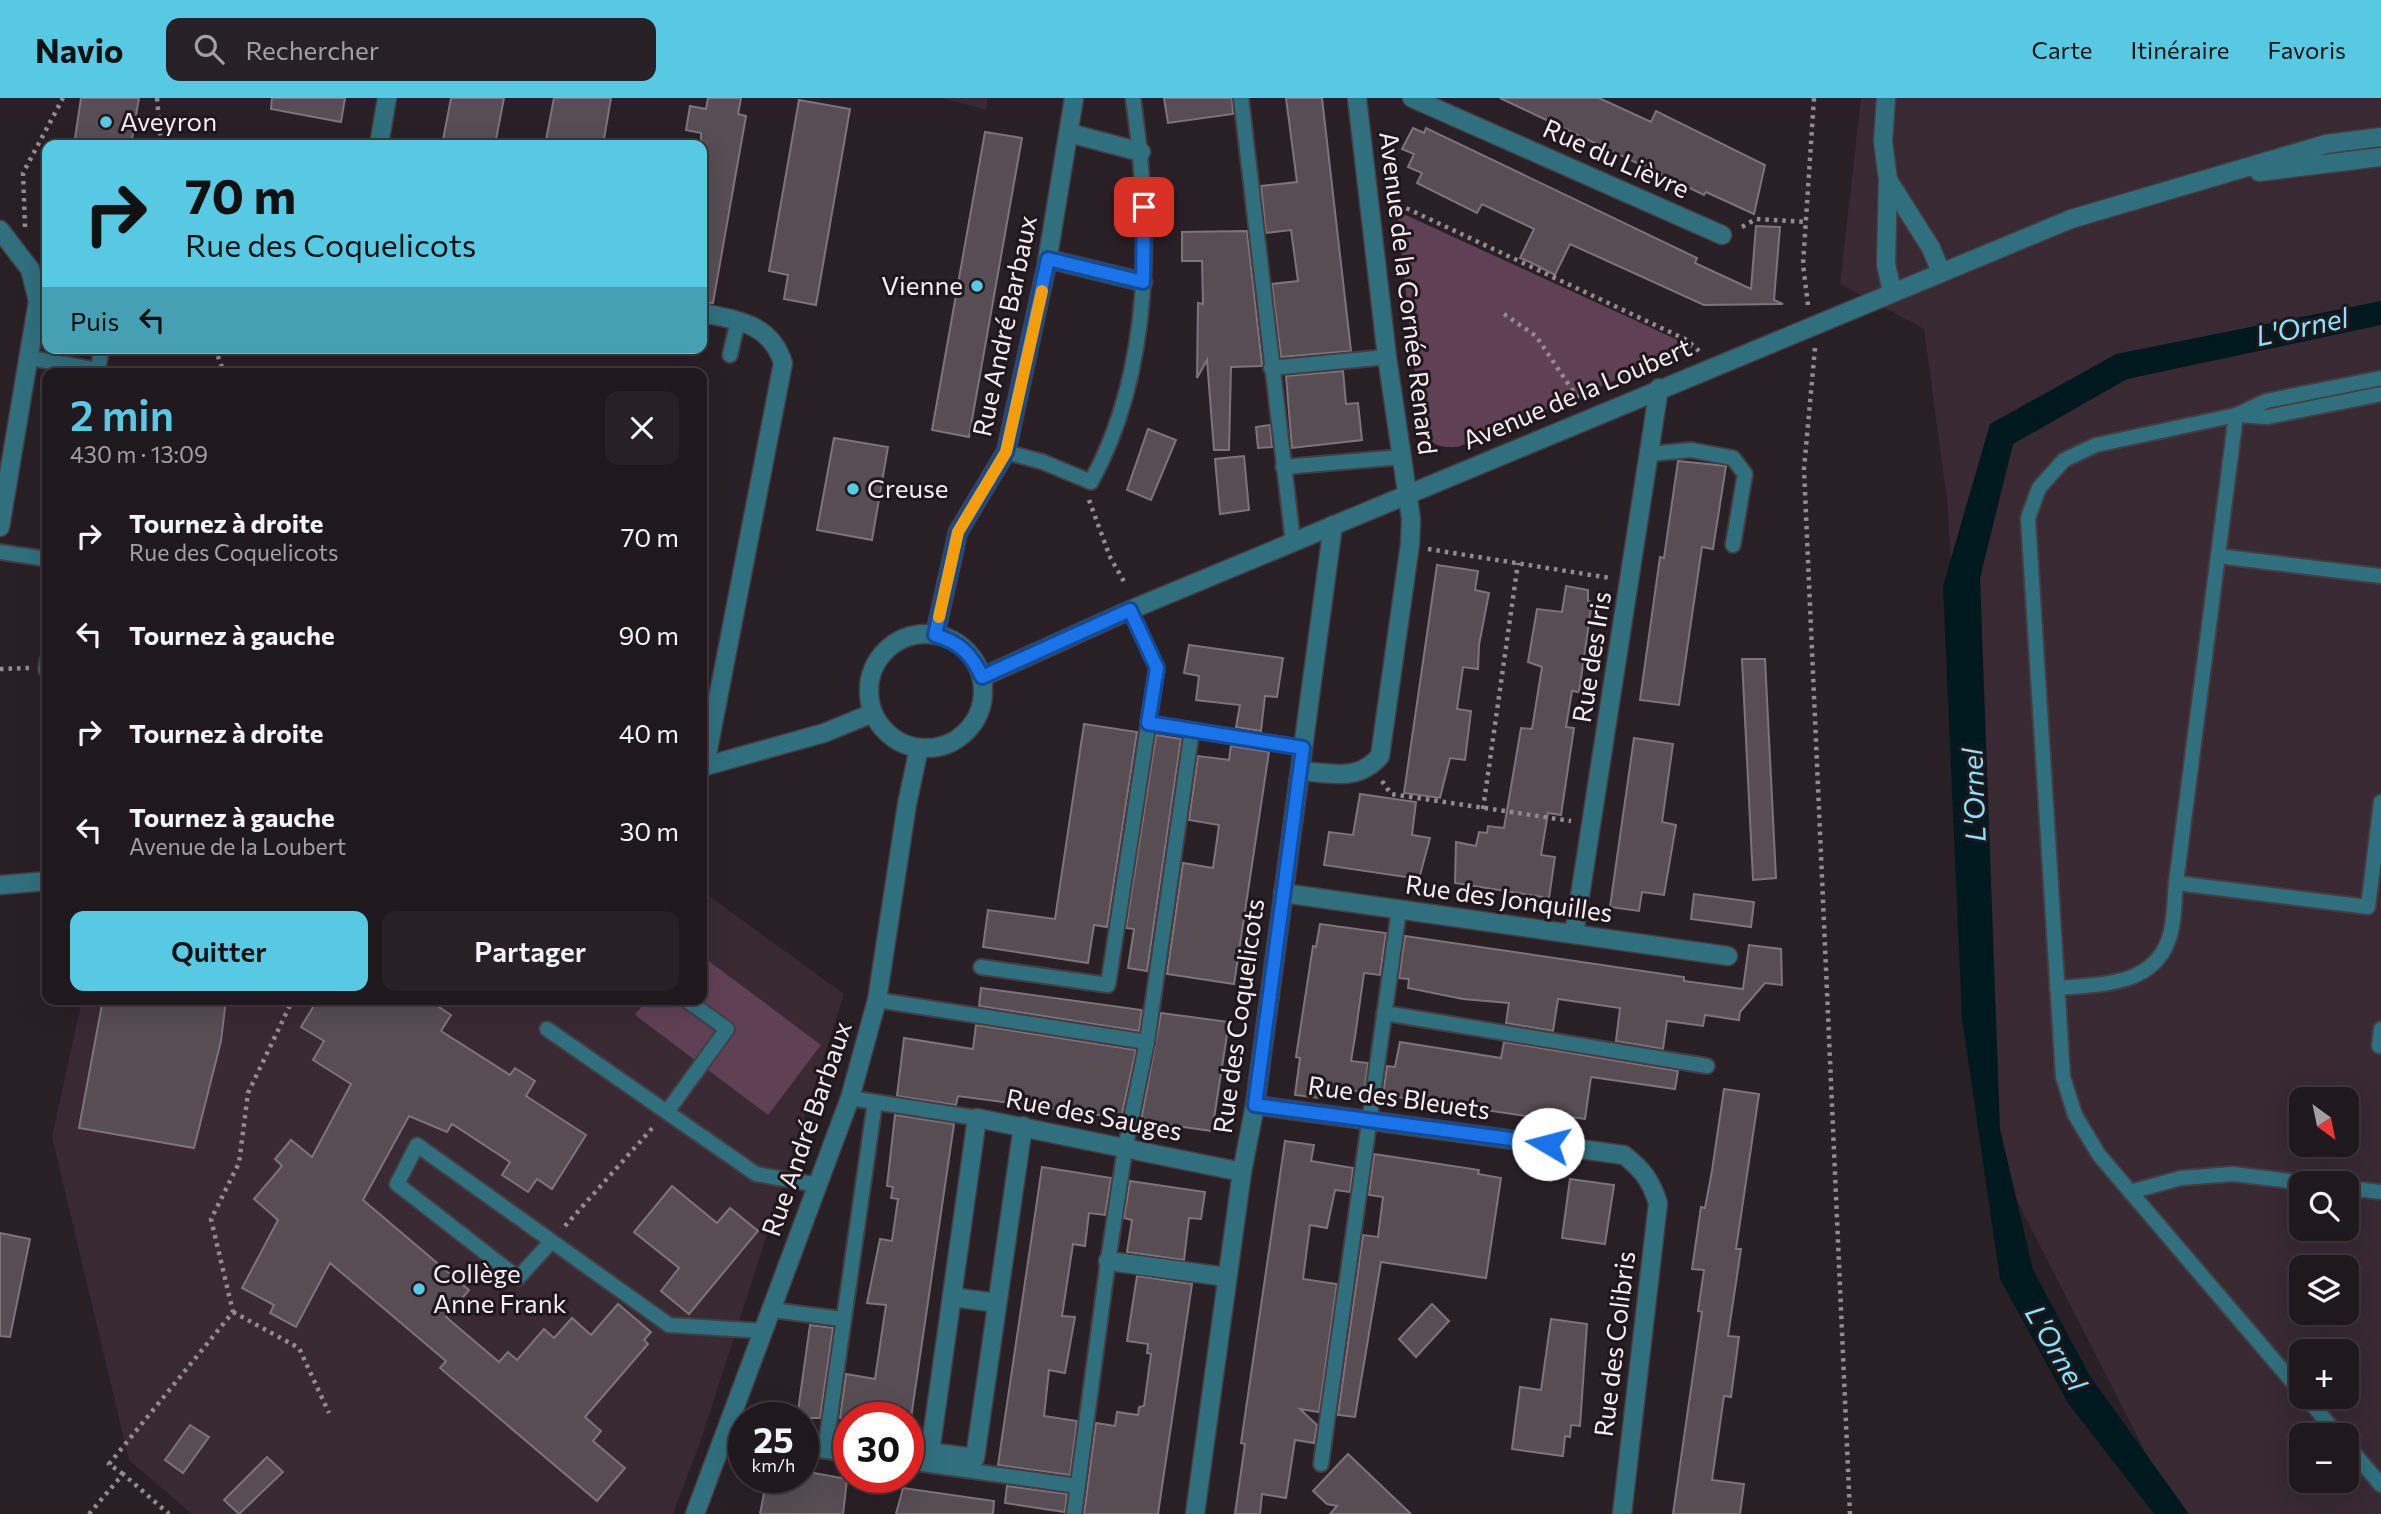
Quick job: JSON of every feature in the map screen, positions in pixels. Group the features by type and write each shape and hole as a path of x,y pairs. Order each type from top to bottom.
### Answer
{"street":[{"path":"380,140 387,98"},
{"name":"Rue André Barbaux","path":"935,635 958,532 1006,452 1048,259 1074,98"},
{"name":"Avenue de la Cornée Renard","path":"1357,98 1387,357 1408,494 1410,544 1380,756 1371,767"},
{"name":"Rue du Lièvre","path":"1412,98 1722,234"},
{"path":"1886,98 1883,141 1888,180 1886,264 1892,292"},
{"path":"1069,133 1141,152"},
{"name":"Avenue de la Loubert","path":"982,677 1130,610 2071,219 2326,144 2381,137"},
{"name":"Avenue de la Loubert","path":"2200,179 2381,157"},
{"path":"1888,180 1931,248 1941,272"},
{"path":"0,230 40,273 30,358 0,527"},
{"path":"1048,259 1143,282"},
{"path":"707,314 754,325 778,347 783,363 783,376 707,751"},
{"name":"Rue des Iris","path":"1574,934 1632,578 1659,388"},
{"name":"Rue des Coquelicots","path":"1195,1514 1242,1171 1255,1105 1333,526"},
{"path":"935,635 951,639 964,649 982,677 981,708 964,734 950,743 919,748 900,742 884,730 873,713 869,694 872,674 881,656 896,643 915,636 935,635"},
{"path":"707,765 824,733 873,713"},
{"name":"Rue André Barbaux","path":"695,1514 850,1098 877,1000 907,804 919,748"},
{"path":"1300,771 1357,774 1371,767"},
{"path":"0,885 42,881"},
{"name":"Rue des Jonquilles","path":"1283,893 1728,956"},
{"name":"Rue des Bleuets","path":"1255,1105 1624,1155 1650,1180"},
{"path":"977,1118 930,1452 975,1458 1023,1126"},
{"name":"Rue des Sauges","path":"977,1118 1242,1171"},
{"name":"Rue des Colibris","path":"1622,1514 1658,1203 1650,1180"},
{"path":"1108,1261 1227,1277"},
{"path":"952,1297 998,1303"}],"lane":[{"path":"1006,452 1043,462 1091,482 1101,463 1125,394 1142,306 1146,234 1141,152 1133,98"},
{"path":"1241,98 1293,542"},
{"path":"730,355 738,320"},
{"path":"1271,368 1387,357"},
{"path":"30,358 82,368"},
{"path":"2289,1378 2099,1155 2075,1115 2063,1077 2028,518 2039,488 2064,460 2096,445 2236,415 2266,401 2381,378"},
{"path":"2236,415 2267,417 2381,394"},
{"path":"2057,988 2139,976 2159,962 2169,939 2236,415"},
{"path":"1649,454 1691,450 1733,458 1745,474 1733,545"},
{"path":"1283,467 1402,457"},
{"path":"0,552 42,558"},
{"path":"2218,556 2381,576"},
{"path":"981,967 1108,985 1157,668 1130,610"},
{"path":"1148,723 1303,748"},
{"path":"1074,1514 1108,1261 1125,1149 1147,1042 1192,730"},
{"path":"2176,883 2374,908 2381,802"},
{"path":"1321,1464 1399,909"},
{"path":"877,1000 1147,1042"},
{"path":"667,1112 727,1028 694,1005"},
{"path":"1384,1013 1707,1066"},
{"path":"547,1029 756,1174 818,1185"},
{"path":"2379,1046 2381,1029"},
{"path":"850,1098 977,1118"},
{"path":"825,1451 875,1102"},
{"path":"550,1243 518,1278 397,1184 417,1145 550,1243 669,1325 764,1331"},
{"path":"2130,1192 2181,1178 2233,1174 2289,1181"},
{"path":"2359,1189 2381,1192"},
{"path":"772,1310 842,1319"},
{"path":"2316,1409 2328,1423"},
{"path":"724,1437 728,1438"},
{"path":"819,1450 833,1452"},
{"path":"2359,1459 2381,1485"},
{"path":"924,1464 1078,1486"}],"path":[{"path":"14,247 25,237 23,173 62,98"},
{"path":"157,98 161,140"},
{"path":"1814,98 1803,268 1816,344 1804,469 1850,1514"},
{"path":"1368,190 1687,340 1699,350 1707,369"},
{"path":"1722,234 1751,225 1756,219 1806,222"},
{"path":"1504,314 1536,336 1579,400"},
{"path":"1091,482 1088,496 1091,511 1126,585"},
{"path":"1410,544 1441,553 1607,578 1632,578"},
{"path":"1483,809 1518,563"},
{"path":"1371,767 1391,794 1592,824"},
{"path":"290,1005 248,1093 239,1163 211,1219 233,1312 299,1348 329,1413"},
{"path":"550,1243 667,1112"},
{"path":"169,1514 109,1464 233,1312"},
{"path":"89,1514 123,1474"}],"shaded area":[{"path":"943,98 988,98 986,110"},
{"path":"1861,98 2381,98 2381,1514 2177,1514 1987,1142 1947,500 1924,329 1840,284"},
{"path":"1397,211 1693,347 1458,447 1444,447 1434,443 1426,436 1420,423"},
{"name":"Collège Anne Frank","path":"707,895 844,994 701,1440 673,1514 192,1514 129,1460 52,1137 81,1005 707,1005"},
{"path":"707,960 821,1045 768,1115 635,1015 642,1005 707,1005"}],"water":[{"name":"L'Ornel","path":"2381,301 2381,325 2127,379 2013,444 1980,578 2000,1129 2033,1270 2090,1376 2189,1514 2154,1514 2068,1403 2000,1279 1962,1018 1943,586 1990,424 2116,354"}],"building":[{"name":"Aveyron","path":"81,98 139,98 132,140 75,140"},
{"path":"272,98 345,98 341,122 271,109"},
{"path":"451,98 504,98 496,140 443,140"},
{"path":"554,98 611,98 604,140 546,140"},
{"path":"708,98 741,98 738,114 746,116 713,303 707,302 707,140 701,140 701,133 686,130 690,106 706,109"},
{"path":"1164,98 1232,98 1233,114 1168,123"},
{"path":"1286,98 1322,98 1351,351 1281,357 1272,284 1298,281 1291,230 1266,233 1261,186 1297,182"},
{"path":"1500,98 1599,98 1651,122 1656,111 1765,165 1754,214 1706,192 1704,195"},
{"path":"799,100 850,109 816,305 784,299 788,275 769,271"},
{"path":"1413,128 1424,133 1426,128 1697,258 1695,263 1751,289 1756,226 1780,227 1774,300 1783,304 1704,305 1570,244 1555,275 1520,258 1534,229 1482,204 1477,213 1417,183 1422,173 1408,167 1414,154 1402,149"},
{"name":"Vienne","path":"985,132 1022,138 969,437 932,430"},
{"path":"1247,231 1262,366 1231,367 1229,450 1214,450 1207,360 1197,378 1198,303 1203,304 1202,261 1182,261 1182,232"},
{"path":"1343,371 1346,404 1358,403 1362,440 1292,448 1286,376"},
{"path":"1270,425 1272,447 1258,448 1256,427"},
{"path":"1148,429 1176,440 1151,500 1127,490"},
{"name":"Creuse","path":"834,438 888,447 872,540 817,530"},
{"path":"1244,456 1249,510 1220,514 1215,459"},
{"path":"1678,461 1726,466 1713,549 1702,547 1679,705 1640,700 1660,557 1664,558"},
{"path":"1437,565 1478,571 1475,590 1489,593 1479,645 1478,669 1463,667 1457,709 1471,711 1465,760 1450,758 1440,798 1404,793"},
{"path":"1566,586 1588,590 1588,601 1592,602 1579,692 1572,691 1566,727 1574,728 1561,815 1548,813 1541,855 1555,857 1549,898 1455,883 1456,842 1476,846 1479,832 1487,833 1488,826 1504,828 1521,728 1532,729 1542,667 1528,662 1537,609 1562,612"},
{"path":"1189,645 1283,658 1277,697 1265,696 1261,731 1236,727 1240,705 1196,700 1199,676 1184,673"},
{"path":"1742,659 1765,659 1776,878 1753,880"},
{"path":"1084,724 1137,732 1107,927 1094,925 1088,963 983,947 988,910 1055,919"},
{"path":"1156,735 1181,739 1147,971 1128,968 1134,929 1126,928"},
{"path":"1634,738 1673,744 1662,822 1676,825 1664,895 1642,892 1639,911 1610,907"},
{"path":"1231,746 1269,752 1234,984 1167,974 1183,863 1213,868 1219,825 1189,820 1198,756 1229,760"},
{"path":"1360,794 1416,802 1412,835 1430,838 1419,879 1324,865 1329,832 1353,835"},
{"path":"1694,894 1754,902 1751,927 1691,919"},
{"path":"1320,924 1386,933 1380,975 1364,973 1351,1061 1368,1063 1364,1092 1321,1086 1319,1098 1295,1095 1300,1058 1296,1057 1313,946 1316,947"},
{"path":"1405,936 1684,977 1684,981 1743,989 1749,945 1781,949 1782,985 1765,983 1740,1012 1739,1020 1705,1015 1703,1026 1667,1021 1663,1049 1616,1041 1620,1008 1558,999 1553,1031 1506,1023 1509,1003 1463,999 1408,988 1409,979 1399,978"},
{"path":"981,988 1142,1010 1139,1031 979,1006"},
{"path":"102,1005 225,1005 221,1041 194,1148 79,1128"},
{"path":"314,1005 436,1005 451,1015 441,1031 510,1075 515,1068 535,1081 526,1096 586,1135 552,1189 537,1179 528,1192 502,1175 510,1162 452,1124 447,1132 409,1116 363,1200 469,1290 446,1317 499,1362 508,1352 517,1360 544,1329 554,1338 572,1318 591,1335 618,1304 651,1332 644,1340 648,1344 585,1417 601,1431 593,1441 625,1468 597,1501 440,1368 446,1361 330,1263 296,1327 270,1313 274,1305 242,1288 278,1220 254,1199 282,1166 275,1159 291,1140 312,1157 351,1084 313,1060 324,1041 301,1027"},
{"path":"1161,1013 1229,1022 1212,1131 1141,1121"},
{"path":"976,1025 1136,1050 1121,1118 958,1096 956,1105 897,1096 904,1038 973,1049"},
{"path":"1400,1042 1501,1058 1504,1042 1678,1071 1675,1089 1591,1077 1585,1119 1562,1116 1560,1121 1383,1095 1387,1066 1395,1067"},
{"path":"1724,1089 1759,1094 1736,1249 1741,1249 1728,1336 1739,1337 1731,1397 1724,1396 1712,1480 1744,1484 1740,1514 1673,1514 1702,1312 1698,1311 1704,1270 1692,1269 1701,1207 1705,1208 1712,1171"},
{"path":"895,1115 954,1124 913,1402 842,1402 846,1374 875,1379 886,1305 867,1303 880,1239 892,1241 898,1199 891,1198 893,1187 887,1186"},
{"path":"1285,1141 1314,1145 1311,1161 1353,1168 1350,1192 1335,1190 1327,1228 1310,1225 1303,1279 1337,1284 1319,1412 1300,1409 1317,1425 1314,1443 1295,1440 1286,1498 1262,1494 1260,1514 1235,1514 1245,1444 1241,1443"},
{"path":"1374,1154 1479,1170 1478,1174 1501,1178 1486,1278 1381,1262 1355,1417 1338,1415 1363,1235 1378,1237 1383,1197 1369,1195"},
{"path":"1042,1167 1111,1178 1105,1215 1089,1213 1085,1246 1073,1244 1062,1316 1075,1317 1065,1373 1049,1370 1044,1416 1077,1421 1070,1475 998,1465"},
{"path":"1570,1179 1614,1185 1605,1244 1562,1238"},
{"path":"1130,1181 1205,1192 1201,1219 1189,1218 1184,1260 1127,1252 1132,1220 1124,1218"},
{"path":"672,1186 717,1223 730,1208 758,1231 689,1314 661,1291 679,1268 634,1232"},
{"path":"0,1233 30,1239 10,1337 0,1336"},
{"path":"1137,1276 1192,1284 1158,1514 1084,1514 1096,1423 1115,1426 1117,1412 1138,1415 1139,1407 1144,1406 1151,1354 1147,1353 1148,1344 1127,1341"},
{"path":"1432,1304 1449,1321 1416,1357 1399,1339"},
{"path":"1551,1319 1587,1324 1580,1426 1571,1425 1570,1437 1565,1436 1563,1456 1512,1449 1520,1387 1541,1390"},
{"path":"810,1325 833,1328 820,1418 819,1402 799,1402"},
{"path":"190,1425 209,1437 183,1473 165,1460"},
{"path":"1348,1454 1411,1514 1330,1514 1337,1506 1327,1504 1313,1491"},
{"path":"267,1457 283,1472 239,1514 224,1500"},
{"path":"819,1474 833,1476 833,1493 845,1493 843,1514 760,1514 764,1493 819,1493"},
{"path":"1007,1486 1067,1494 1065,1512 1005,1503"},
{"path":"924,1491 994,1501 993,1514 896,1514 902,1493"}],"slow traffic":[{"path":"939,617 958,532 1006,452 1042,291"}],"place":[{"name":"Aveyron","path":"106,122"},
{"name":"Vienne","path":"977,286"},
{"name":"Creuse","path":"853,489"},
{"name":"Collège Anne Frank","path":"419,1289"}],"route":[{"path":"1144,207 1146,234 1143,282 1048,259 1006,452 958,532 935,635 951,639 964,649 975,661 982,677 1130,610 1157,668 1148,723 1303,748 1255,1105 1548,1144"}]}
